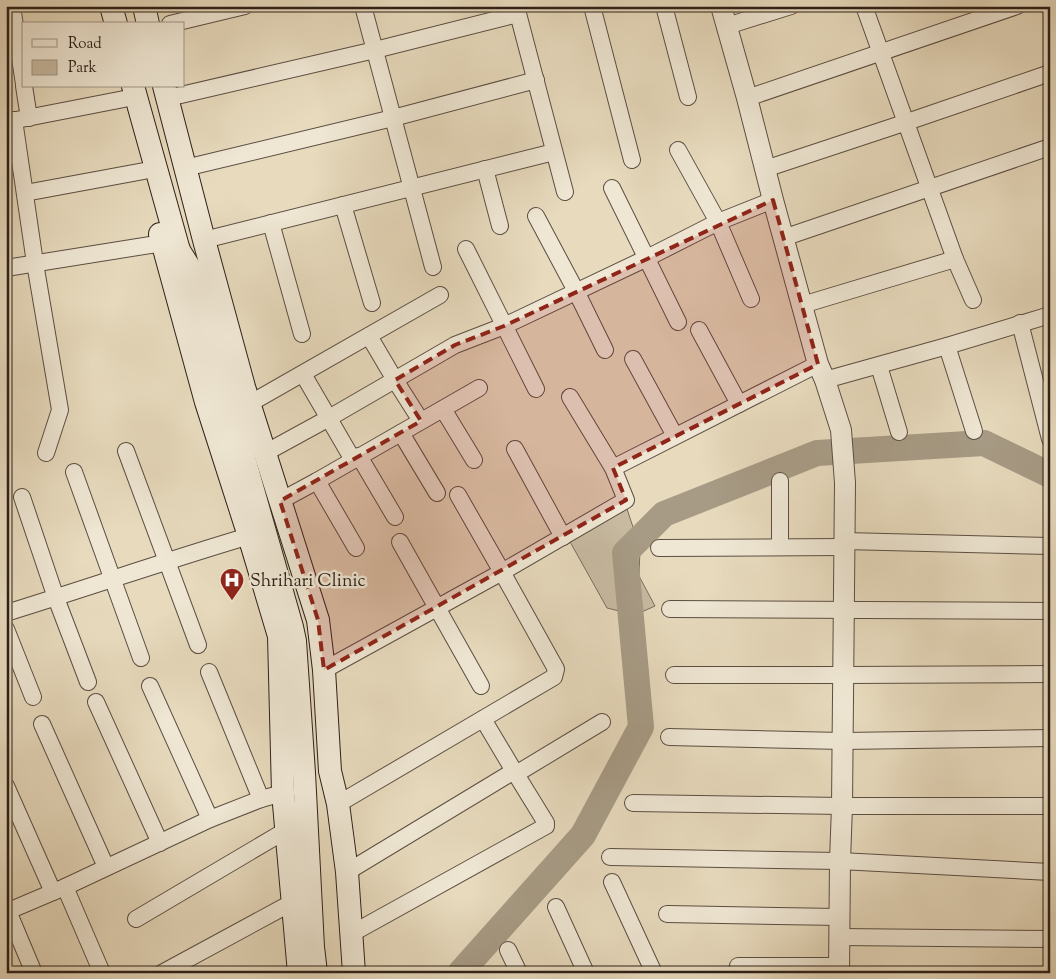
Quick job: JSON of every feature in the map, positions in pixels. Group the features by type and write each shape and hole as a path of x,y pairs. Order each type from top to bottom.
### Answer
{"main road":[{"path":"98,6 102,22"},
{"path":"111,6 115,22"},
{"path":"130,6 134,22"},
{"path":"144,6 148,22"},
{"path":"161,90 186,168 249,404 318,620 324,670 330,771 338,804 347,872 354,973"},
{"path":"161,90 191,244 190,268"},
{"path":"126,91 178,247 190,268 295,641 313,947 299,971"},
{"path":"126,91 144,171 206,402 279,636 282,784 299,971"},
{"path":"282,784 304,773 330,771"}],"street":[{"path":"12,6 21,45 22,58"},
{"path":"178,22 245,6"},
{"path":"363,6 434,267"},
{"path":"592,6 632,160"},
{"path":"664,6 688,97"},
{"path":"721,6 748,98 783,238 821,372 841,430 845,483 839,970 738,966"},
{"path":"727,26 792,6"},
{"path":"864,6 955,258 973,300"},
{"path":"748,98 1017,6"},
{"path":"185,86 375,50 517,10 565,192"},
{"path":"765,169 1050,73"},
{"path":"186,168 393,118 536,80"},
{"path":"23,88 16,120 35,263 60,410 46,453"},
{"path":"16,120 126,91"},
{"path":"783,238 1050,147"},
{"path":"678,150 718,222 752,299"},
{"path":"204,240 554,152"},
{"path":"485,169 500,226"},
{"path":"25,194 144,171"},
{"path":"612,188 678,322"},
{"path":"265,453 455,345 504,326 718,222 773,200"},
{"path":"343,205 372,303"},
{"path":"536,216 605,350"},
{"path":"271,223 302,334"},
{"path":"6,268 163,243"},
{"path":"466,249 536,389"},
{"path":"802,305 955,258"},
{"path":"249,404 440,295"},
{"path":"613,468 738,404 821,372 880,366 1050,315"},
{"path":"1020,323 1050,440"},
{"path":"699,330 738,404"},
{"path":"369,336 394,380 421,421"},
{"path":"947,346 974,431"},
{"path":"633,359 675,436"},
{"path":"880,366 899,432"},
{"path":"303,374 329,418 394,517"},
{"path":"280,501 479,388"},
{"path":"324,670 502,572 626,500 613,468 570,397"},
{"path":"443,409 474,460"},
{"path":"401,433 437,493"},
{"path":"515,449 563,537"},
{"path":"126,450 198,645"},
{"path":"74,472 140,658"},
{"path":"317,481 356,548"},
{"path":"780,481 780,547"},
{"path":"338,804 554,677 556,672 458,495"},
{"path":"22,498 56,598 88,682"},
{"path":"6,614 249,536"},
{"path":"400,542 481,686"},
{"path":"659,548 780,547 844,544 1050,546"},
{"path":"670,609 1050,611"},
{"path":"6,629 33,696"},
{"path":"209,672 261,799"},
{"path":"674,675 1050,674"},
{"path":"150,686 210,819"},
{"path":"96,702 160,843"},
{"path":"351,934 545,828 546,823 484,719"},
{"path":"347,872 602,722"},
{"path":"42,724 106,868"},
{"path":"669,737 842,741 1050,738"},
{"path":"34,973 7,912 59,890 210,819 261,799 282,784"},
{"path":"6,786 102,973"},
{"path":"634,803 1050,806"},
{"path":"136,920 285,832"},
{"path":"610,858 840,861 1050,872"},
{"path":"612,882 654,973"},
{"path":"162,973 293,902"},
{"path":"556,907 586,973"},
{"path":"666,914 839,917"},
{"path":"839,937 1050,939"},
{"path":"508,950 519,973"}],"highlighted area":[{"path":"773,200 818,364 613,468 626,500 324,670 318,620 280,501 421,421 395,380 455,345 504,326"}],"green space":[{"path":"626,506 640,548 639,576 655,606 635,615 607,608 569,540"}],"waterway":[{"path":"460,973 583,835 641,727 625,553 664,514 817,453 984,443 1050,475"}],"place":[{"name":"Shrihari Clinic","path":"232,601"}]}
